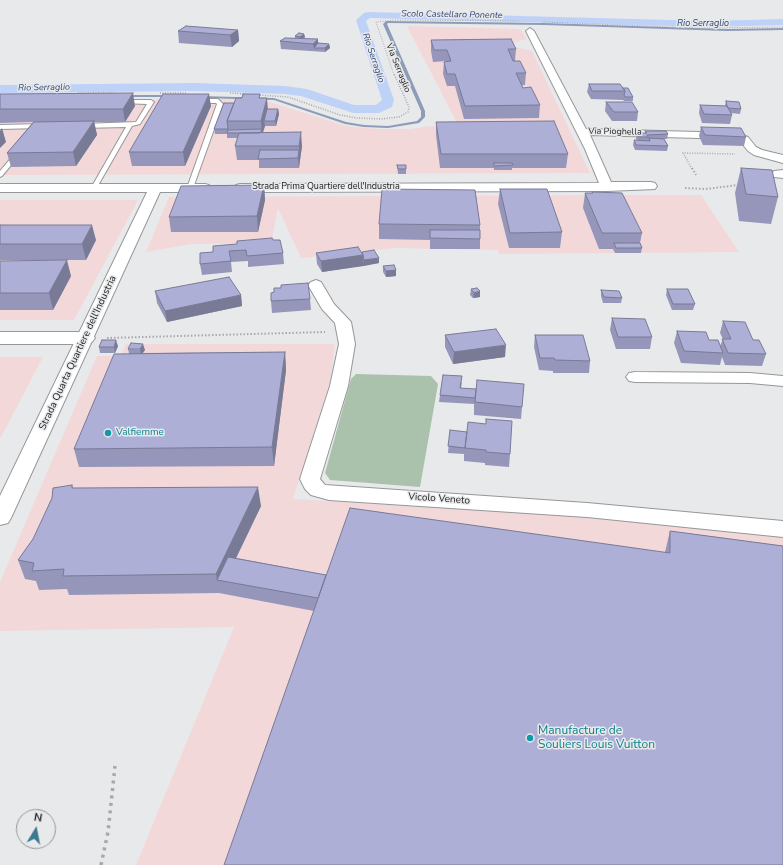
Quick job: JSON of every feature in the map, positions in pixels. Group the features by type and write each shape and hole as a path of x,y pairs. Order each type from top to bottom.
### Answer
{"street":[{"path":"530,31 583,132 607,187"},
{"name":"Via Pioghella","path":"583,132 736,136 744,138 752,149 758,153"},
{"path":"758,153 783,159"},
{"name":"Strada Prima Quartiere dell'Industria","path":"229,188 651,186"},
{"path":"0,188 213,188"},
{"name":"Strada Quarta Quartiere dell'Industria","path":"0,518 155,188"},
{"path":"316,285 328,306 343,322 346,332"},
{"name":"Vicolo Veneto","path":"346,332 347,344 339,386 310,479 312,484 318,490 329,493 587,510 783,529"},
{"path":"0,338 85,338"},
{"path":"636,378 742,378 783,381"}],"lane":[{"path":"189,101 218,101 220,104 190,188"},
{"path":"116,102 158,102"},
{"path":"78,126 130,126 138,123 151,102"},
{"path":"35,132 40,126"},
{"path":"0,127 48,126"},
{"path":"94,188 130,126"},
{"path":"0,175 25,144"}],"path":[{"name":"Via Serraglio","path":"226,93 288,97 340,115 357,118 381,119 399,117 408,112 409,107 398,86 376,22 394,20 525,22"},
{"path":"540,22 697,28 783,27"},
{"path":"76,93 115,93"},
{"path":"154,93 194,93"},
{"path":"696,175 683,153 758,153"},
{"path":"685,188 706,189 743,185"},
{"path":"85,338 346,332"},
{"path":"101,865 108,832 115,766"}],"shaded area":[{"path":"407,26 521,29 526,39 507,45 532,51 590,173 0,175 0,100 230,99 270,102 346,126 377,129 411,129 429,126 459,127"},
{"path":"701,195 739,252 499,254 498,250 395,248 301,258 278,208 271,243 191,244 146,252 169,197"},
{"path":"0,200 138,200 74,320 0,320"},
{"path":"126,344 335,344 330,382 293,499 546,514 783,536 783,865 136,865 234,627 0,631 0,582 97,356 121,356"},
{"path":"0,357 43,357 0,439"}],"green space":[{"path":"356,374 431,376 438,384 420,487 330,480 325,473 351,379"}],"building":[{"path":"186,26 238,30 230,35 178,31"},
{"path":"299,33 304,34 300,37 295,36"},
{"path":"285,38 318,39 313,44 280,41"},
{"path":"511,39 516,49 508,49 513,61 520,61 526,73 516,73 523,88 531,87 540,105 465,106 455,74 447,74 444,62 451,61 447,50 434,50 431,40"},
{"path":"318,43 329,44 325,48 314,48"},
{"path":"589,84 620,84 625,91 592,91"},
{"path":"623,88 628,88 633,97 625,97 625,91"},
{"path":"133,93 123,109 0,109 0,94"},
{"path":"163,94 209,94 183,152 129,152"},
{"path":"243,94 260,94 259,98 267,98 261,121 227,121 236,98 242,98"},
{"path":"726,101 739,102 741,109 728,108"},
{"path":"606,102 632,102 638,112 614,112"},
{"path":"224,103 234,103 227,121 228,129 214,129"},
{"path":"700,105 727,106 732,115 704,114"},
{"path":"267,109 278,109 275,121 264,121"},
{"path":"94,121 73,152 7,153 34,122"},
{"path":"554,121 568,154 441,154 436,122"},
{"path":"701,127 741,128 746,137 705,135"},
{"path":"262,129 260,133 227,133 228,130"},
{"path":"645,131 666,131 668,134 639,137 637,133 647,133"},
{"path":"301,132 299,146 235,146 239,133"},
{"path":"649,138 664,139 668,146 636,145 634,140 650,141"},
{"path":"260,150 299,150 298,158 258,159"},
{"path":"494,163 512,163 513,165 494,166"},
{"path":"397,165 406,165 406,169 398,169"},
{"path":"741,168 772,170 778,197 746,194"},
{"path":"264,185 257,216 169,217 181,186"},
{"path":"382,189 475,190 480,225 379,224"},
{"path":"500,189 547,189 562,232 510,233"},
{"path":"592,192 622,193 642,233 602,233 585,193 593,193"},
{"path":"0,225 92,225 82,244 0,244"},
{"path":"430,230 480,230 480,239 430,238"},
{"path":"272,238 273,240 280,240 283,253 247,256 246,250 229,251 231,261 200,264 200,253 213,252 213,246 237,244 237,241"},
{"path":"614,243 640,243 642,248 616,248"},
{"path":"358,247 363,255 321,261 316,253"},
{"path":"374,250 379,258 364,260 362,252"},
{"path":"67,260 49,293 0,293 0,261"},
{"path":"394,265 396,270 386,271 383,266"},
{"path":"229,277 241,295 165,311 155,291"},
{"path":"308,283 310,299 271,301 271,293 274,292 274,288 281,288 281,285"},
{"path":"477,288 480,291 474,293 471,289"},
{"path":"667,289 688,289 695,304 673,304"},
{"path":"601,290 619,291 622,298 604,297"},
{"path":"612,318 645,319 652,337 618,337"},
{"path":"723,321 745,322 753,340 759,340 766,354 728,353 722,339 731,339"},
{"path":"496,329 506,345 454,352 445,335"},
{"path":"677,331 706,332 709,340 718,340 723,353 684,351"},
{"path":"535,335 583,335 590,361 540,358"},
{"path":"102,340 116,340 114,347 99,347"},
{"path":"131,343 143,344 140,349 128,349"},
{"path":"285,352 272,447 74,449 114,354"},
{"path":"443,375 462,376 460,388 476,389 475,398 440,395"},
{"path":"477,380 524,384 522,407 475,402"},
{"path":"486,419 512,421 510,454 465,448 468,422 486,424"},
{"path":"450,430 467,432 465,448 448,446"},
{"path":"72,485 72,488 258,487 216,574 63,576 64,569 32,571 34,563 18,560 33,539 52,498 53,488"},
{"name":"Manufacture de Souliers Louis Vuitton","path":"350,508 670,553 670,531 783,546 783,865 224,865"},
{"path":"228,557 326,575 318,598 217,580"}],"waterway":[{"name":"Rio Serraglio","path":"0,89 194,87 285,90 303,92 353,109 379,109 387,104 388,100 361,20 368,15 709,24 783,22"},
{"name":"Scolo Castellaro Ponente","path":"200,97 274,99 345,123 364,126 388,127 418,122 423,117 423,111 385,24 387,22 544,24 727,30 783,29"},
{"name":"Scolo Castellaro Ponente","path":"124,96 170,96"}],"place":[{"name":"Valfiemme","path":"108,433"},
{"name":"Manufacture de Souliers Louis Vuitton","path":"530,738"}]}
